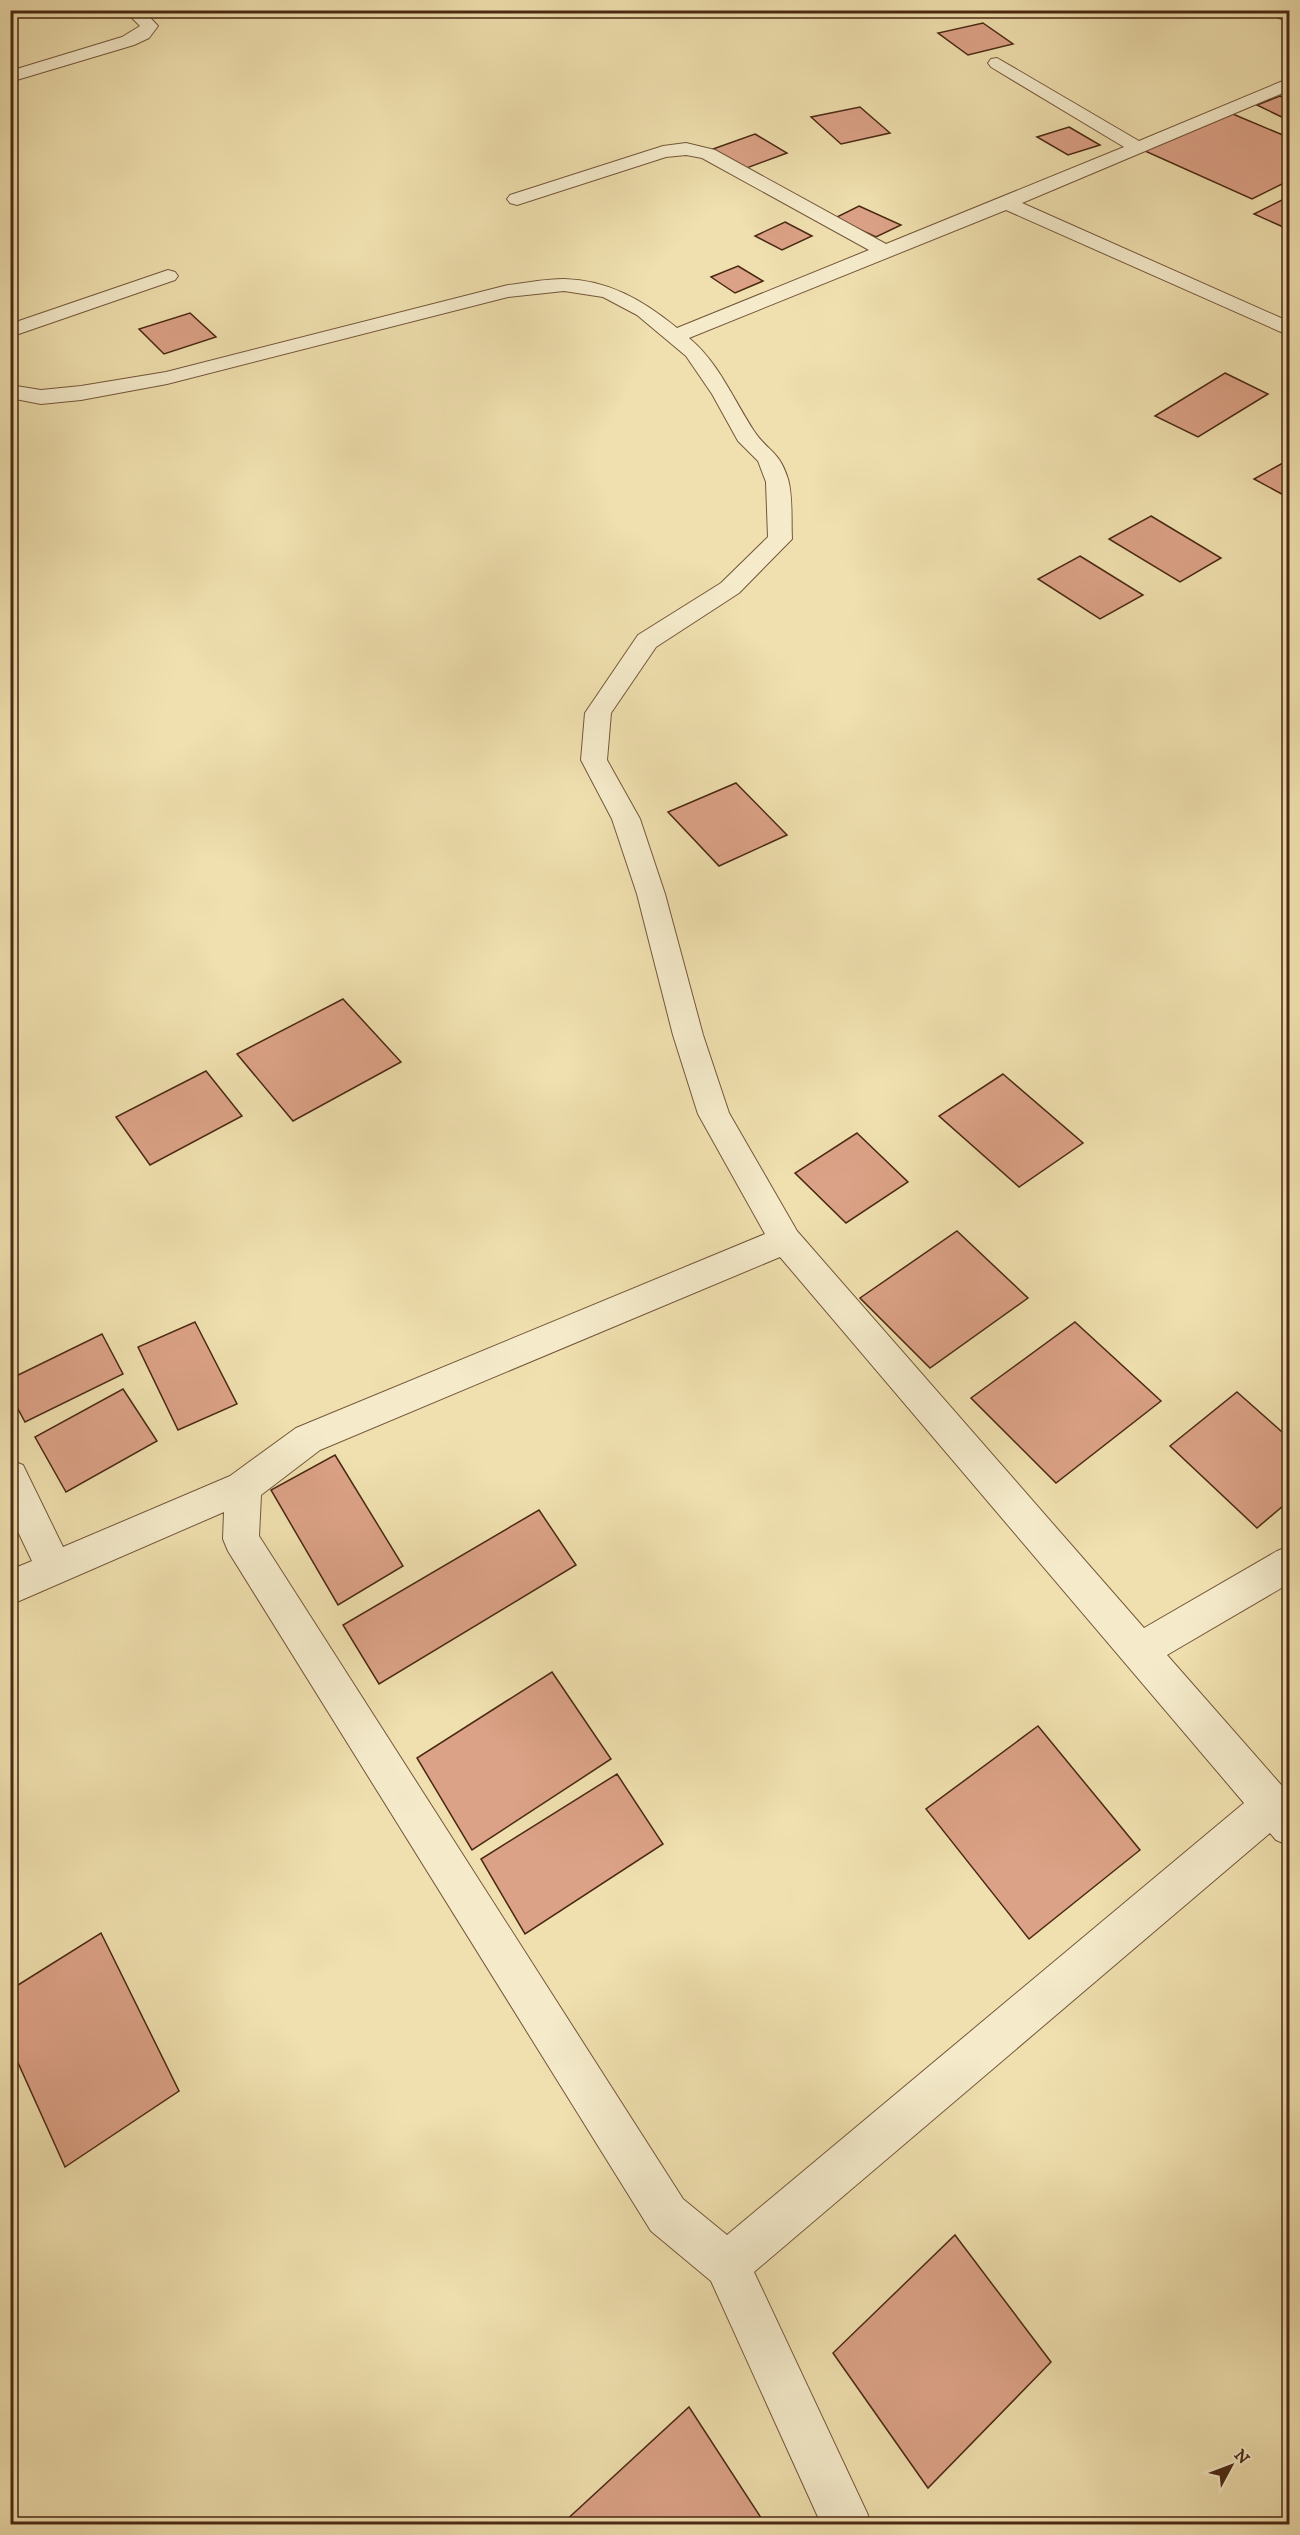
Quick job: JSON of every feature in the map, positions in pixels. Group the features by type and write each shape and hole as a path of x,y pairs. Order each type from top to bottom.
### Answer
{"street":[{"path":"10,78 128,41 142,34 150,26 132,10"},
{"path":"1274,10 1290,17"},
{"path":"997,63 1138,148"},
{"path":"674,336 1007,203 1290,83"},
{"path":"517,199 663,152 686,149 708,154 885,251"},
{"path":"1007,203 1290,330"},
{"path":"10,331 168,276"},
{"path":"10,391 41,397 81,393 166,378 508,291 564,285 609,292 644,311 693,352 723,394 746,436 769,459 777,482 780,539 730,588 647,641 598,713 594,760 626,819 651,894 688,1035 714,1114 785,1240 1280,1816 727,2265"},
{"path":"10,1588 243,1487 308,1438 785,1240"},
{"path":"10,1476 55,1569"},
{"path":"243,1487 241,1539 667,2215 727,2265 843,2515 843,2524"},
{"path":"1139,1652 1290,1563"}],"building":[{"path":"983,23 1013,44 968,55 938,33"},
{"path":"1280,96 1290,101 1290,121 1257,105"},
{"path":"860,107 890,133 841,144 811,117"},
{"path":"1228,112 1290,138 1290,180 1252,199 1145,151"},
{"path":"1069,127 1100,145 1068,155 1037,137"},
{"path":"755,134 787,153 744,169 713,149"},
{"path":"1290,196 1290,230 1254,214"},
{"path":"859,206 901,225 876,237 835,218"},
{"path":"785,222 812,236 782,250 755,236"},
{"path":"738,266 763,281 735,293 711,277"},
{"path":"190,313 216,337 164,354 139,329"},
{"path":"1225,373 1268,394 1198,437 1155,416"},
{"path":"1290,459 1289,498 1254,479"},
{"path":"1151,516 1221,558 1180,582 1109,539"},
{"path":"1080,556 1143,595 1100,619 1038,579"},
{"path":"736,783 787,835 719,866 668,812"},
{"path":"343,999 401,1062 293,1121 237,1054"},
{"path":"206,1071 242,1116 150,1165 116,1117"},
{"path":"1003,1074 1083,1143 1019,1187 939,1116"},
{"path":"857,1133 908,1182 846,1223 795,1173"},
{"path":"957,1231 1028,1298 930,1368 860,1298"},
{"path":"195,1322 237,1404 178,1430 138,1347"},
{"path":"1075,1322 1161,1401 1056,1483 971,1398"},
{"path":"102,1334 123,1374 25,1422 10,1394 10,1379"},
{"path":"123,1389 157,1441 66,1492 35,1437"},
{"path":"1237,1392 1290,1439 1290,1500 1257,1528 1170,1446"},
{"path":"335,1455 403,1566 338,1605 271,1490"},
{"path":"539,1510 576,1565 379,1684 343,1625"},
{"path":"552,1672 611,1759 472,1850 417,1758"},
{"path":"1038,1726 1140,1850 1029,1939 926,1809"},
{"path":"617,1774 663,1844 525,1934 481,1859"},
{"path":"101,1933 179,2091 65,2167 10,2045 10,1990"},
{"path":"955,2235 1051,2362 928,2488 833,2353"},
{"path":"689,2407 765,2524 562,2524"}]}
